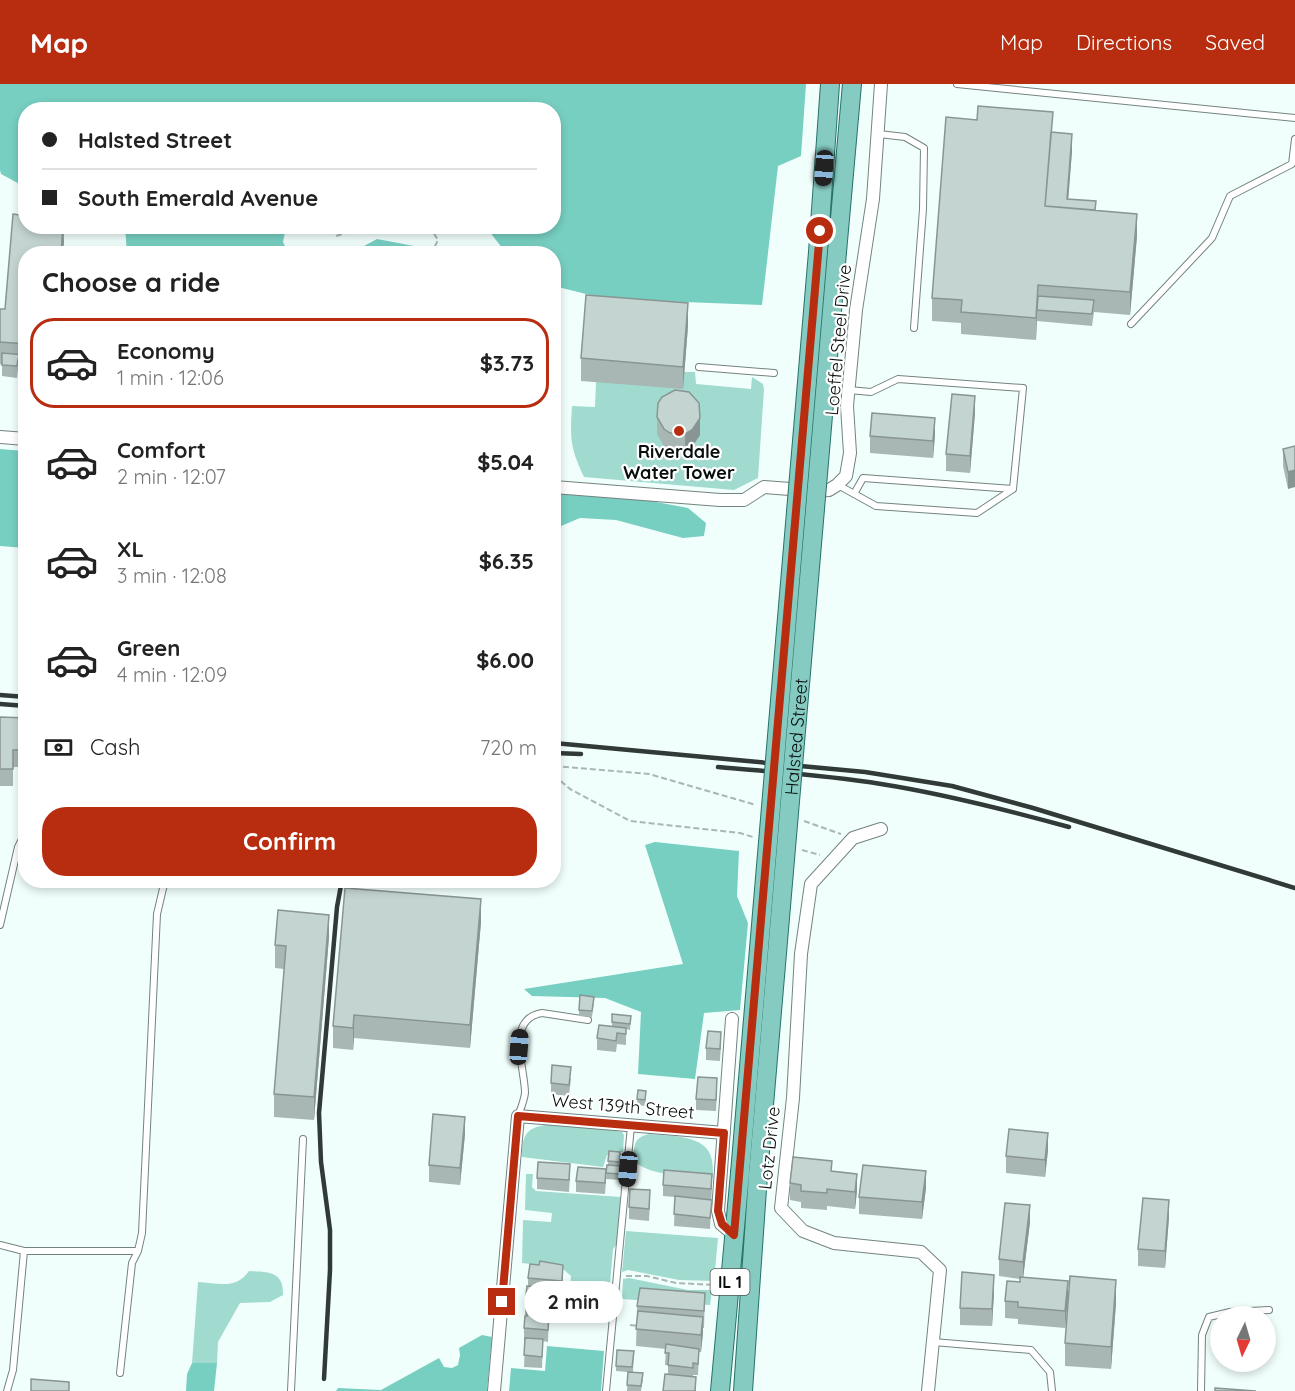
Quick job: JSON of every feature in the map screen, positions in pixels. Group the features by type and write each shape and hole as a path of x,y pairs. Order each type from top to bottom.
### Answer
{"main road":[{"name":"Halsted Street","path":"720,1391 818,252 830,84"},
{"name":"Halsted Street","path":"743,1391 758,1175 852,84"}],"street":[{"name":"Loeffel Steel Drive","path":"837,484 846,476 849,466 849,390 855,310 868,237 879,134 881,84"},
{"path":"0,437 18,439"},
{"path":"561,488 744,500 764,487 816,491 829,490 837,484"},
{"path":"853,838 881,829"},
{"name":"Lotz Drive","path":"853,838 811,884 801,954 793,1098 781,1208 803,1231 834,1243 921,1252 940,1270 928,1391"},
{"path":"732,1019 718,1211 722,1224 734,1235"},
{"path":"494,1391 518,1116"},
{"name":"West 139th Street","path":"518,1116 724,1133"}],"lane":[{"path":"957,84 1295,118"},
{"path":"879,134 905,136 924,148 923,209 914,328"},
{"path":"1131,324 1212,238 1230,196 1292,164 1295,139"},
{"path":"699,367 774,373"},
{"path":"849,390 871,392 898,379 1023,388 1013,489"},
{"path":"854,494 863,478 1013,489"},
{"path":"837,484 876,506 977,513 1013,489"},
{"path":"0,925 18,847"},
{"path":"120,1373 132,1263 138,1251 142,1233 157,914 163,888"},
{"path":"518,1116 525,1091 519,1047 520,1035 528,1019 542,1013 588,1020"},
{"path":"606,1391 632,1125"},
{"path":"291,1391 303,1139"},
{"path":"0,1245 24,1251 138,1251"},
{"path":"7,1391 13,1370 24,1251"},
{"path":"1201,1391 1202,1335 1210,1317"},
{"path":"933,1342 1031,1350 1050,1372 1052,1391"}],"path":[{"path":"336,236 342,234"},
{"path":"561,767 649,774 766,808"},
{"path":"561,781 570,789 630,821 740,833 761,839"},
{"path":"799,819 853,838"},
{"path":"792,848 834,860"},
{"path":"618,1278 633,1274 676,1283 730,1286"},
{"path":"630,1325 642,1326"}],"green space":[{"path":"0,84 806,84 801,156 778,166 762,305 606,299 561,288 561,246 501,246 491,234 561,234 561,102 18,102 18,183 1,174"},
{"path":"126,234 285,234 285,246 126,246"},
{"path":"377,239 414,246 364,246"},
{"path":"695,372 696,384 751,389 752,377 763,384 758,478 734,490 584,477 572,443 572,406 595,407 596,382"},
{"path":"0,449 18,450 18,547 0,546"},
{"path":"561,493 635,498 688,508 706,523 704,536 683,538 616,520 580,518 561,526"},
{"path":"655,842 739,851 737,896 748,923 740,1010 704,1013 695,1079 638,1074 641,1012 605,998 532,996 524,989 683,964 645,845"},
{"path":"553,1124 595,1127 622,1132 624,1135 623,1152 607,1155 603,1167 522,1157 523,1141 528,1132"},
{"path":"649,1134 692,1139 706,1147 710,1154 713,1177 661,1173 633,1161 637,1141"},
{"path":"526,1174 533,1174 532,1187 536,1191 621,1197 609,1296 570,1292 571,1276 562,1268 522,1263 523,1220 551,1222 552,1213 525,1210"},
{"path":"626,1231 718,1238 714,1281 679,1280 628,1270 622,1272"},
{"path":"249,1271 274,1274 281,1281 283,1295 270,1302 240,1303 218,1342 217,1363 192,1363 198,1282 232,1283 244,1277"},
{"path":"629,1278 688,1290 712,1290 710,1305 622,1299 623,1279"},
{"path":"482,1335 492,1337 487,1391 336,1391 338,1388 381,1390 439,1358 444,1367 452,1368 458,1365 459,1348"},
{"path":"547,1346 604,1351 601,1391 509,1391 511,1368 545,1371"},
{"path":"192,1363 217,1363 214,1391 186,1391 187,1374"}],"building":[{"path":"978,106 1053,112 1045,206 1137,214 1130,292 1038,285 1036,318 961,312 962,300 932,298 946,117 977,120"},
{"path":"1051,132 1072,134 1067,199 1096,201 1095,210 1045,206"},
{"path":"13,214 18,215 18,234 62,234 62,246 18,246 18,343 0,342 0,309 5,309"},
{"path":"586,295 688,303 683,367 581,358"},
{"path":"1038,296 1094,300 1092,314 1037,310"},
{"path":"2,353 18,354 17,366 2,365"},
{"path":"675,390 689,392 699,403 700,418 692,430 685,434 670,433 664,429 657,417 658,403 662,397"},
{"path":"952,394 975,396 970,456 946,454"},
{"path":"872,413 935,418 933,441 870,436"},
{"path":"1295,446 1295,470 1288,472 1283,449"},
{"path":"0,717 18,718 18,750 13,750 13,769 0,769"},
{"path":"345,888 481,899 470,1025 354,1015 353,1028 333,1026"},
{"path":"278,910 329,915 314,1097 274,1094 286,946 275,945"},
{"path":"580,995 594,997 592,1011 579,1010"},
{"path":"612,1014 631,1016 630,1024 612,1022"},
{"path":"599,1025 626,1028 626,1034 617,1033 616,1041 597,1038"},
{"path":"708,1031 721,1032 720,1049 706,1048"},
{"path":"552,1065 571,1067 569,1085 551,1083"},
{"path":"698,1077 717,1078 716,1100 696,1099"},
{"path":"638,1090 646,1091 645,1100 637,1099"},
{"path":"433,1114 465,1117 460,1168 429,1165"},
{"path":"1009,1129 1048,1133 1045,1160 1006,1156"},
{"path":"609,1151 620,1152 620,1162 608,1161"},
{"path":"793,1157 832,1161 831,1171 857,1174 855,1192 827,1189 827,1193 801,1191 801,1185 790,1183"},
{"path":"538,1162 570,1164 569,1180 537,1178"},
{"path":"607,1165 620,1166 620,1174 606,1173"},
{"path":"863,1165 926,1171 922,1202 859,1197"},
{"path":"578,1167 606,1169 605,1183 576,1181"},
{"path":"664,1170 712,1174 711,1189 663,1185"},
{"path":"630,1189 650,1190 649,1209 629,1207"},
{"path":"675,1196 712,1200 710,1218 674,1214"},
{"path":"1143,1198 1169,1200 1165,1251 1138,1249"},
{"path":"1005,1203 1030,1205 1023,1262 999,1259"},
{"path":"540,1261 563,1265 562,1281 528,1278 530,1264 539,1265"},
{"path":"962,1272 994,1275 992,1309 960,1308"},
{"path":"1070,1276 1116,1280 1111,1347 1065,1343"},
{"path":"1020,1277 1068,1281 1065,1311 1018,1307 1018,1302 1005,1301 1007,1281 1020,1282"},
{"path":"527,1286 558,1288 557,1306 525,1304"},
{"path":"640,1288 705,1293 704,1311 637,1306"},
{"path":"638,1311 703,1317 701,1335 636,1329"},
{"path":"527,1312 549,1314 548,1330 524,1328"},
{"path":"525,1338 543,1339 542,1357 524,1355"},
{"path":"666,1344 699,1349 698,1364 693,1363 693,1368 668,1365 669,1353 665,1353"},
{"path":"617,1350 634,1351 632,1367 616,1366"},
{"path":"628,1372 643,1373 641,1386 627,1385"},
{"path":"665,1374 696,1377 695,1391 663,1391"},
{"path":"31,1379 69,1382 69,1391 31,1391"},
{"path":"1215,1388 1256,1391 1215,1391"}],"railway":[{"path":"0,695 18,696"},
{"path":"0,704 18,705"},
{"path":"561,744 865,772 952,786 1033,808 1295,888"},
{"path":"561,753 581,754"},
{"path":"718,767 840,778 905,788 976,803 1069,827"},
{"path":"324,1379 330,1230 321,1162 319,1113 341,888"}],"place":[{"name":"Riverdale Water Tower","path":"679,431"}],"route":[{"path":"502,1302 518,1116 724,1133 718,1211 722,1224 734,1235 820,231"}]}
